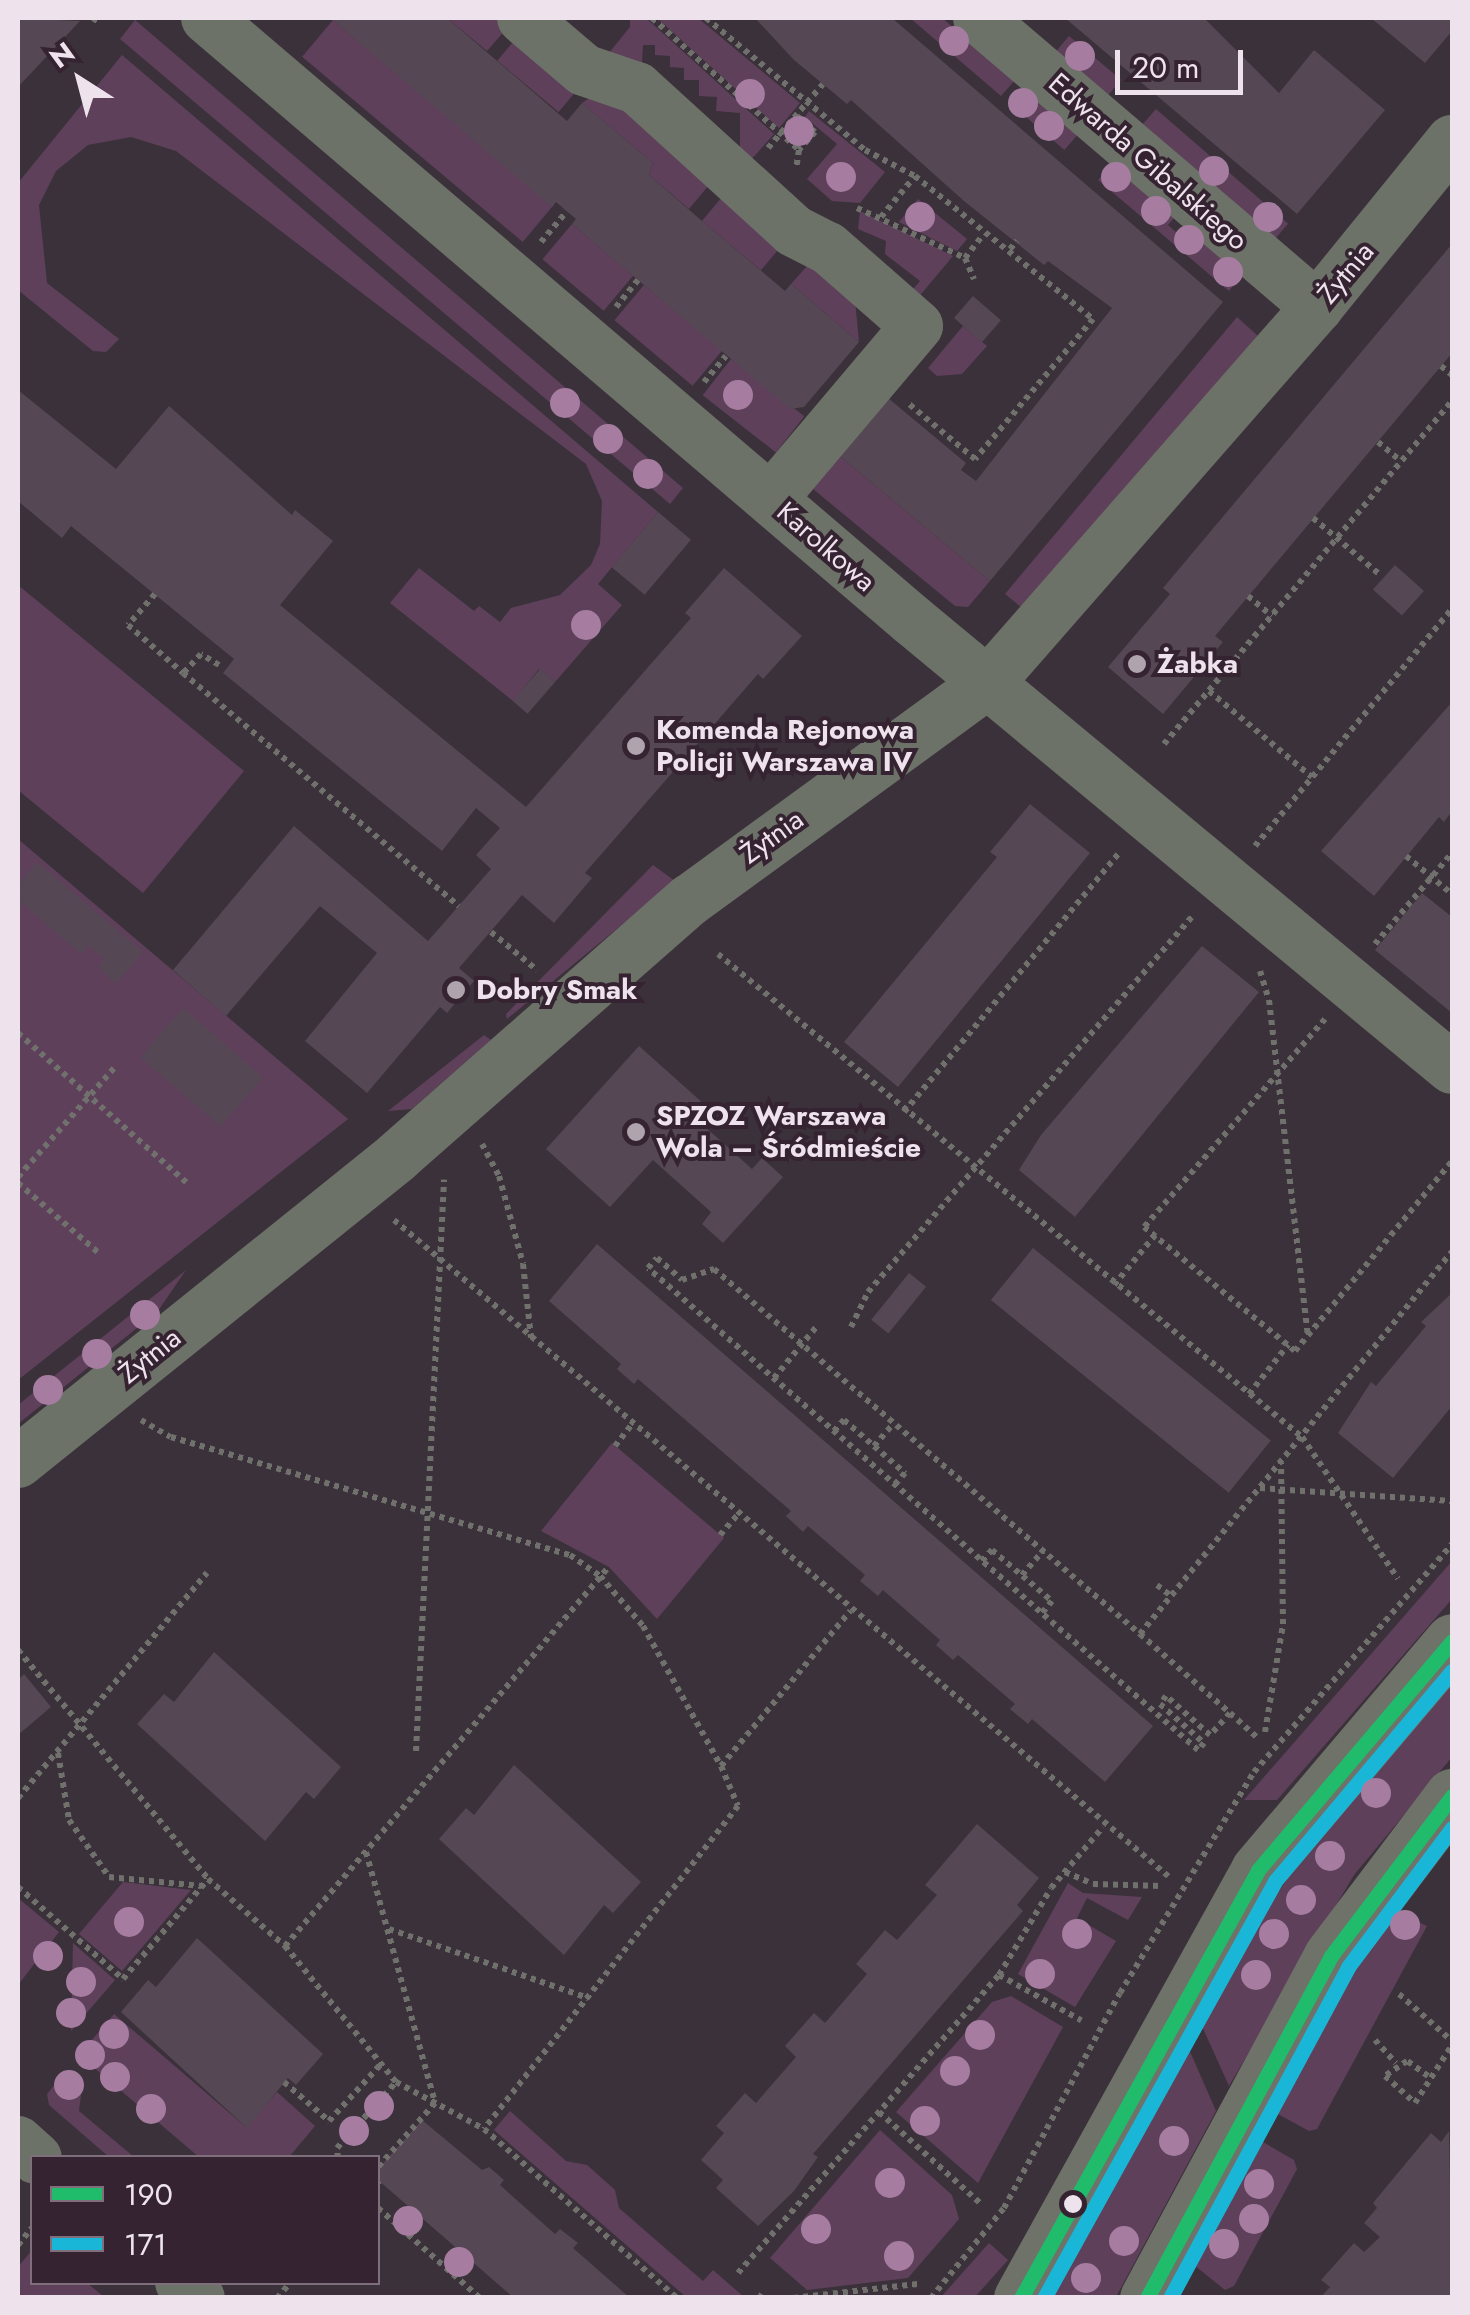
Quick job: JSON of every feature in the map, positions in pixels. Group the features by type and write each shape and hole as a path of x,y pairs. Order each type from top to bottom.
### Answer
{"main road":[{"path":"1021,2298 1258,1870 1452,1640"},
{"path":"1147,2298 1331,1956 1452,1796"}],"street":[{"path":"523,18 584,70 636,88 794,232 828,248 916,326 771,499"},
{"name":"Edwarda Gibalskiego","path":"979,18 1317,307"},
{"name":"Karolkowa","path":"230,25 771,499 1452,1068"},
{"name":"Żytnia","path":"18,1462 397,1157 690,900 988,683 1317,307 1452,141"}],"path":[{"path":"652,18 799,150"},
{"path":"739,184 823,84"},
{"path":"796,116 815,132 799,150 796,169 804,182"},
{"path":"881,217 915,176"},
{"path":"846,206 881,217 964,258 974,278"},
{"path":"530,254 567,211"},
{"path":"964,258 984,235"},
{"path":"1010,250 1017,241"},
{"path":"605,319 638,280"},
{"path":"693,394 726,356"},
{"path":"1442,366 1452,375"},
{"path":"1164,744 1452,401"},
{"path":"1378,442 1401,461"},
{"path":"1313,518 1379,574"},
{"path":"155,594 128,625 459,906"},
{"path":"1248,596 1272,616"},
{"path":"1254,846 1452,609"},
{"path":"184,672 201,654 220,665"},
{"path":"1209,691 1312,777"},
{"path":"904,1112 1133,836"},
{"path":"1367,953 1452,852"},
{"path":"1406,856 1452,894"},
{"path":"851,1327 868,1292 1202,908"},
{"path":"491,932 537,970"},
{"path":"718,954 904,1112 1302,1437 1398,1579"},
{"path":"1252,954 1269,1000 1308,1336"},
{"path":"1336,1006 1276,1078 1248,1100 1144,1227 1295,1351 1452,1161"},
{"path":"18,1033 187,1183"},
{"path":"100,1254 18,1180 114,1068"},
{"path":"476,1135 498,1176 523,1264 531,1338"},
{"path":"416,1751 444,1164"},
{"path":"384,1212 1103,1827 1168,1876"},
{"path":"1114,1285 1154,1236"},
{"path":"1140,1634 1452,1252"},
{"path":"1230,1713 1210,1735 1166,1696 1160,1704 1204,1743 1198,1750 648,1268 657,1258 682,1280 714,1269 1230,1713 1262,1735 1283,1624 1280,1462"},
{"path":"774,1378 817,1326"},
{"path":"1249,1394 1288,1346"},
{"path":"132,1414 171,1437 542,1544 600,1576 644,1626 721,1766 738,1806 484,2129"},
{"path":"834,1432 844,1420 905,1472 895,1484"},
{"path":"874,1446 894,1423"},
{"path":"615,1446 632,1424"},
{"path":"1259,1488 1452,1501"},
{"path":"720,1535 738,1514"},
{"path":"982,1561 992,1550 1052,1602 1042,1613"},
{"path":"1022,1576 1043,1551"},
{"path":"285,1946 608,1567"},
{"path":"18,1798 208,1574"},
{"path":"1157,1584 1171,1596"},
{"path":"721,1766 850,1610"},
{"path":"18,1650 83,1726 205,1883 285,1946 396,2082 484,2129 677,2298"},
{"path":"58,1754 70,1820 109,1877 205,1883"},
{"path":"738,2273 999,1975 1065,1872 1103,1827"},
{"path":"366,1850 435,2102"},
{"path":"1065,1872 1092,1884 1162,1886"},
{"path":"18,1888 123,1980 205,1883"},
{"path":"388,1929 588,1998"},
{"path":"999,1975 1082,2020"},
{"path":"1399,1994 1452,2043 1428,2076 1415,2103 1385,2076 1396,2064 1417,2064 1428,2076"},
{"path":"1375,2040 1396,2064"},
{"path":"284,2082 329,2121 381,2064"},
{"path":"338,2155 337,2148 396,2082"},
{"path":"380,2165 435,2102"},
{"path":"879,2112 982,2204"},
{"path":"380,2210 480,2298"},
{"path":"794,2298 918,2284"}],"shaded area":[{"path":"447,18 508,18 513,21 487,51"},
{"path":"630,18 646,18 774,134 740,172 740,113 716,111 717,97 699,96 699,80 684,80 684,68 670,67 670,56 655,55 655,45 643,45 641,79 600,64 630,27"},
{"path":"657,18 698,18 800,103 779,128"},
{"path":"910,18 942,18 1015,80 1001,96"},
{"path":"135,20 683,488 670,504 120,39"},
{"path":"333,20 554,205 523,242 302,57"},
{"path":"523,30 584,81 559,112 497,61"},
{"path":"1069,36 1121,80 1108,96 1056,52"},
{"path":"122,55 658,512 598,584 622,605 555,682 539,669 513,701 390,603 419,568 474,611 479,606 500,622 511,608 560,595 591,565 600,544 602,501 586,464 176,151 131,137 88,145 56,171 39,205 47,283 119,339 106,352 93,351 18,290 18,183"},
{"path":"604,88 714,179 689,209 649,175 653,163 582,103"},
{"path":"1026,89 1078,134 1064,150 1012,105"},
{"path":"1156,109 1288,224 1275,239 1143,124"},
{"path":"809,111 885,172 860,203 832,201 807,179 837,144 805,117"},
{"path":"1112,164 1175,217 1168,225 1177,233 1184,225 1242,275 1229,291 1098,180"},
{"path":"727,191 786,240 761,270 702,221"},
{"path":"918,199 967,239 957,251 899,222"},
{"path":"860,211 953,256 911,306 904,300 920,281 885,254 886,241 858,229"},
{"path":"572,224 633,275 604,311 542,259"},
{"path":"817,255 855,300 859,342 791,284"},
{"path":"644,285 722,351 693,386 614,320"},
{"path":"1237,317 1258,336 1021,607 1005,594"},
{"path":"963,326 987,346 962,374 937,376 928,368"},
{"path":"731,359 804,416 776,453 703,395"},
{"path":"840,456 990,581 968,607 955,606 813,489"},
{"path":"18,585 244,771 143,893 18,790"},
{"path":"18,839 348,1119 18,1380"},
{"path":"653,865 675,881 507,1019 506,1014"},
{"path":"484,1035 491,1040 412,1109 388,1111"},
{"path":"186,1270 158,1311 18,1424 18,1405"},
{"path":"612,1443 724,1538 657,1619 609,1567 541,1531"},
{"path":"1452,1561 1452,1599 1277,1800 1244,1800"},
{"path":"1452,1682 1452,1757 1354,1875 1229,2086 1201,2024 1251,1933 1299,1861"},
{"path":"123,1882 191,1890 122,1971 79,1934"},
{"path":"1068,1883 1083,1893 1142,1897 1128,1920 1087,1898 1077,1918 1116,1941 1075,2007 1018,1974"},
{"path":"18,1898 59,1932 18,1985"},
{"path":"1394,1911 1427,1926 1317,2129 1309,2131 1276,2113 1340,1993"},
{"path":"73,1943 115,1980 71,2031"},
{"path":"1011,1996 1063,2027 978,2183 896,2112 992,2002"},
{"path":"114,2014 246,2127 277,2092 315,2126 291,2155 197,2155 79,2055"},
{"path":"1188,2047 1216,2111 1116,2297 1052,2298"},
{"path":"65,2072 82,2087 79,2111 132,2155 107,2155 49,2105 47,2094"},
{"path":"510,2111 566,2161 587,2165 615,2190 619,2208 703,2281 713,2270 744,2297 686,2297 494,2130"},
{"path":"880,2130 952,2195 959,2219 908,2278 807,2290 770,2258"},
{"path":"1261,2141 1294,2160 1297,2169 1234,2286 1225,2290 1194,2265"},
{"path":"989,2243 1008,2260 975,2297 941,2297"},
{"path":"30,2252 30,2285 89,2285 104,2297 18,2297 18,2267"}],"building":[{"path":"18,18 80,21 18,87"},
{"path":"447,18 567,121 582,103 653,163 649,175 702,221 785,291 791,284 859,342 804,407 790,409 572,224 576,219 556,202 552,207 333,20"},
{"path":"755,18 892,18 1223,302 990,581 840,456 888,398 966,463 961,470 976,481 1112,308 1048,261 1044,265 964,201 851,100 847,104 794,60"},
{"path":"1065,18 1204,18 1279,93 1314,50 1385,110 1297,214"},
{"path":"1371,18 1452,18 1452,31 1425,63"},
{"path":"1452,244 1452,353 1215,636 1223,642 1163,714 1108,667 1170,594 1163,588"},
{"path":"973,296 1001,320 982,342 954,318"},
{"path":"18,390 116,469 169,406 292,515 295,510 333,541 280,605 526,807 691,618 685,613 724,568 802,636 763,679 758,674 585,873 592,878 554,923 522,895 459,968 474,981 447,1013 440,1007 367,1093 305,1041 377,953 320,906 226,1016 173,970 294,826 428,941 491,869 476,855 500,828 476,808 442,851 223,673 234,659 71,526 62,538 18,501"},
{"path":"658,512 691,540 645,595 612,567"},
{"path":"1395,565 1424,591 1402,616 1373,590"},
{"path":"540,669 555,682 528,714 512,701"},
{"path":"1452,702 1452,811 1444,822 1439,817 1374,896 1321,851"},
{"path":"1030,804 1090,853 898,1087 844,1042 997,857 990,852"},
{"path":"37,862 143,952 116,984 98,967 104,959 88,945 81,954 18,900 18,885"},
{"path":"1422,893 1452,917 1452,1013 1375,950"},
{"path":"1202,946 1259,992 1075,1217 1019,1170 1041,1135"},
{"path":"183,1008 263,1078 220,1127 140,1057"},
{"name":"SPZOZ Warszawa Wola – Śródmieście","path":"639,1046 704,1104 693,1116 752,1169 762,1158 783,1177 723,1243 702,1224 711,1212 653,1160 610,1207 546,1149"},
{"path":"597,1244 1153,1726 1105,1782 1032,1719 1028,1724 1010,1709 1015,1704 958,1655 953,1660 936,1645 940,1640 883,1590 878,1596 860,1581 865,1575 808,1526 803,1532 786,1516 791,1511 638,1379 634,1384 617,1369 621,1364 549,1301"},
{"path":"1033,1248 1271,1441 1229,1493 991,1300"},
{"path":"909,1273 926,1287 888,1333 871,1320"},
{"path":"1452,1293 1452,1406 1393,1478 1338,1433 1371,1382 1376,1386 1426,1326 1421,1322"},
{"path":"214,1652 341,1767 314,1799 306,1792 265,1841 137,1724 164,1694 174,1702"},
{"path":"24,1674 51,1707 18,1735 18,1680"},
{"path":"514,1765 641,1882 613,1913 604,1905 564,1955 439,1839 466,1808 474,1815"},
{"path":"977,1824 1039,1878 1017,1905 1023,1911 813,2154 818,2157 794,2191 758,2226 716,2188 723,2180 701,2160 724,2133 716,2126 745,2093 756,2103 796,2057 785,2046 814,2013 825,2023 867,1974 856,1964 885,1930 897,1940 937,1895 925,1885"},
{"path":"197,1938 323,2054 296,2085 288,2078 247,2128 121,2012 148,1980 156,1987"},
{"path":"422,2120 482,2170 489,2167 504,2180 500,2185 555,2234 560,2229 578,2243 573,2248 630,2298 514,2298 380,2182 380,2167"},
{"path":"1449,2131 1452,2298 1320,2298 1330,2287 1321,2280 1354,2243 1364,2252 1380,2237 1364,2223 1377,2208 1373,2203 1431,2133 1441,2142"}],"transit line":[{"name":"190","path":"1021,2298 1258,1870 1452,1641"},
{"name":"171","path":"1044,2298 1275,1881 1452,1671"},
{"name":"190","path":"1147,2298 1331,1956 1452,1796"},
{"name":"171","path":"1170,2298 1348,1967 1452,1828"}],"place":[{"name":"Żabka","path":"1137,664"},
{"name":"Komenda Rejonowa Policji Warszawa IV","path":"636,746"},
{"name":"Dobry Smak","path":"456,990"},
{"name":"SPZOZ Warszawa Wola – Śródmieście","path":"636,1132"}]}
